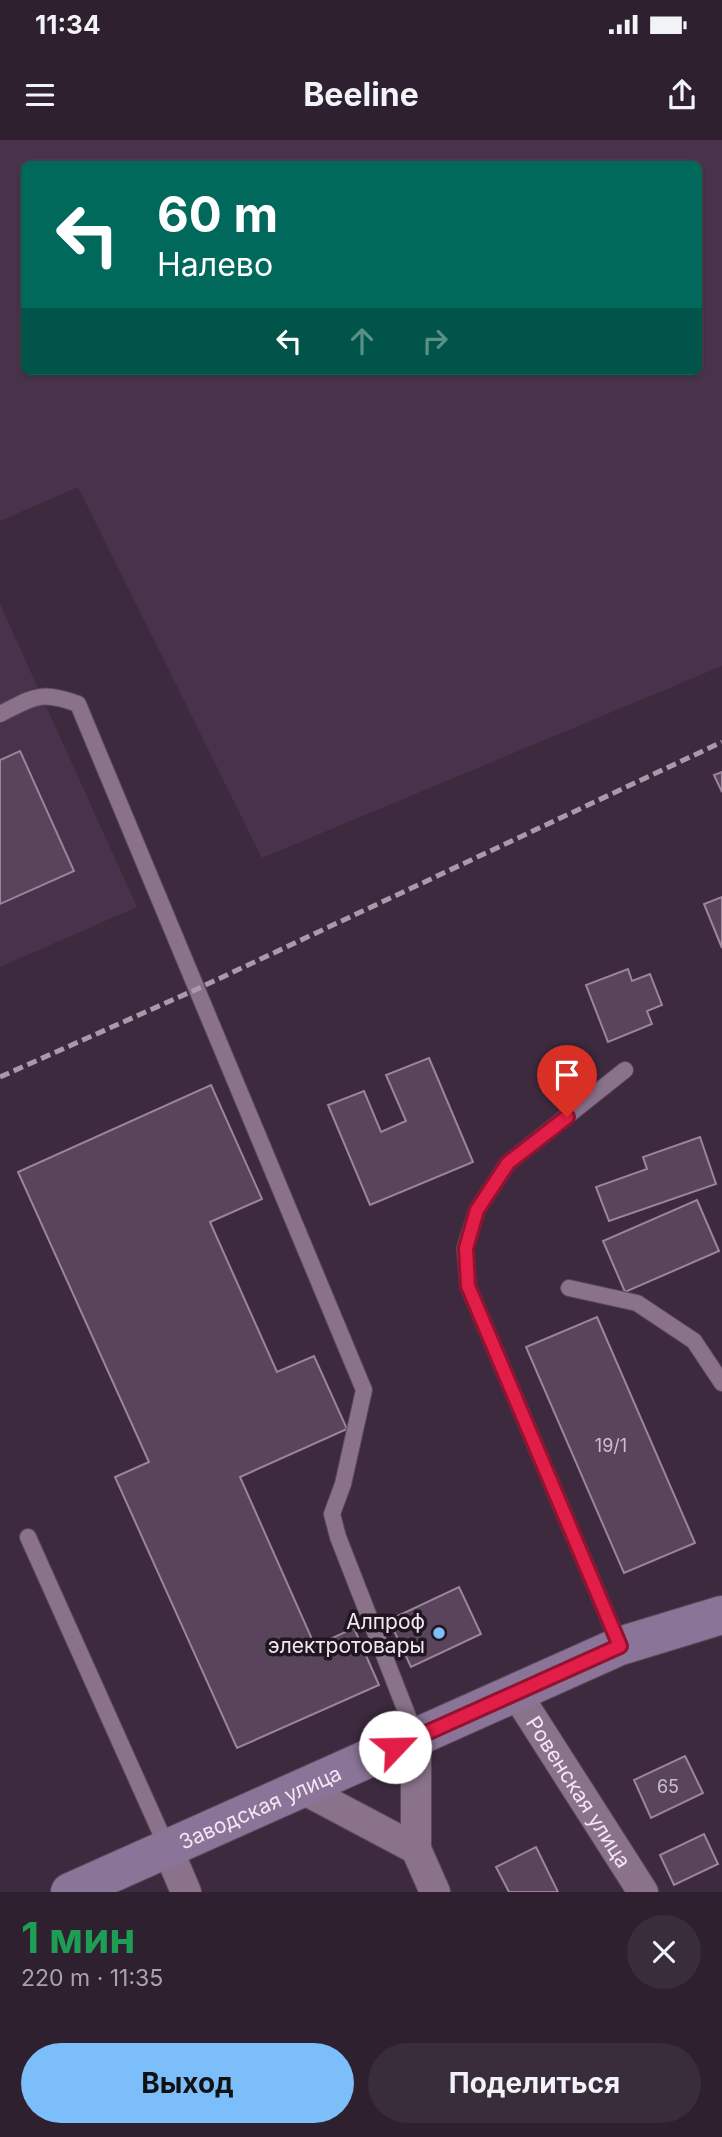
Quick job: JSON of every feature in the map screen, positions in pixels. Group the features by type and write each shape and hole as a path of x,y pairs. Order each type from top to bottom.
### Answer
{"street":[{"name":"Заводская улица","path":"70,1892 620,1646 722,1615"},
{"name":"Ровенская улица","path":"516,1693 643,1892"},
{"path":"416,1737 416,1849 435,1892"},
{"path":"301,1788 416,1849"},
{"path":"167,1847 186,1892"}],"lane":[{"path":"0,714 33,698 56,696 78,704 364,1390 343,1484 332,1514 338,1537 416,1737"},
{"path":"620,1646 468,1286 466,1248 477,1210 508,1163 625,1070"},
{"path":"569,1288 637,1303 694,1341 722,1383"},
{"path":"28,1537 167,1847"}],"shaded area":[{"path":"0,140 722,140 722,666 262,858 78,487 0,521"},
{"path":"0,604 137,907 0,967"}],"building":[{"path":"20,751 74,871 0,904 0,760"},
{"path":"722,772 722,792 714,775"},
{"path":"722,897 722,948 704,904"},
{"path":"628,969 632,981 650,974 662,1005 647,1011 652,1024 608,1042 586,985"},
{"path":"429,1058 473,1162 370,1205 328,1105 364,1091 381,1132 406,1121 386,1075"},
{"path":"211,1085 262,1199 210,1222 277,1372 314,1356 347,1429 240,1477 315,1646 354,1628 379,1685 237,1748 115,1477 149,1462 18,1172"},
{"path":"700,1137 716,1184 609,1221 596,1187 647,1169 643,1157"},
{"path":"697,1200 719,1251 625,1292 603,1241"},
{"path":"597,1317 695,1543 624,1573 526,1347"},
{"path":"459,1587 481,1634 411,1667 389,1620"},
{"path":"685,1756 703,1793 651,1818 634,1780"},
{"path":"704,1834 718,1864 674,1885 660,1855"},
{"path":"536,1847 558,1892 509,1892 496,1867"}],"railway":[{"path":"0,1077 197,989 722,742"}],"place":[{"name":"Алпроф электротовары","path":"439,1633"}],"route":[{"path":"395,1747 620,1646 468,1286 466,1248 477,1210 508,1163 567,1117"}]}
